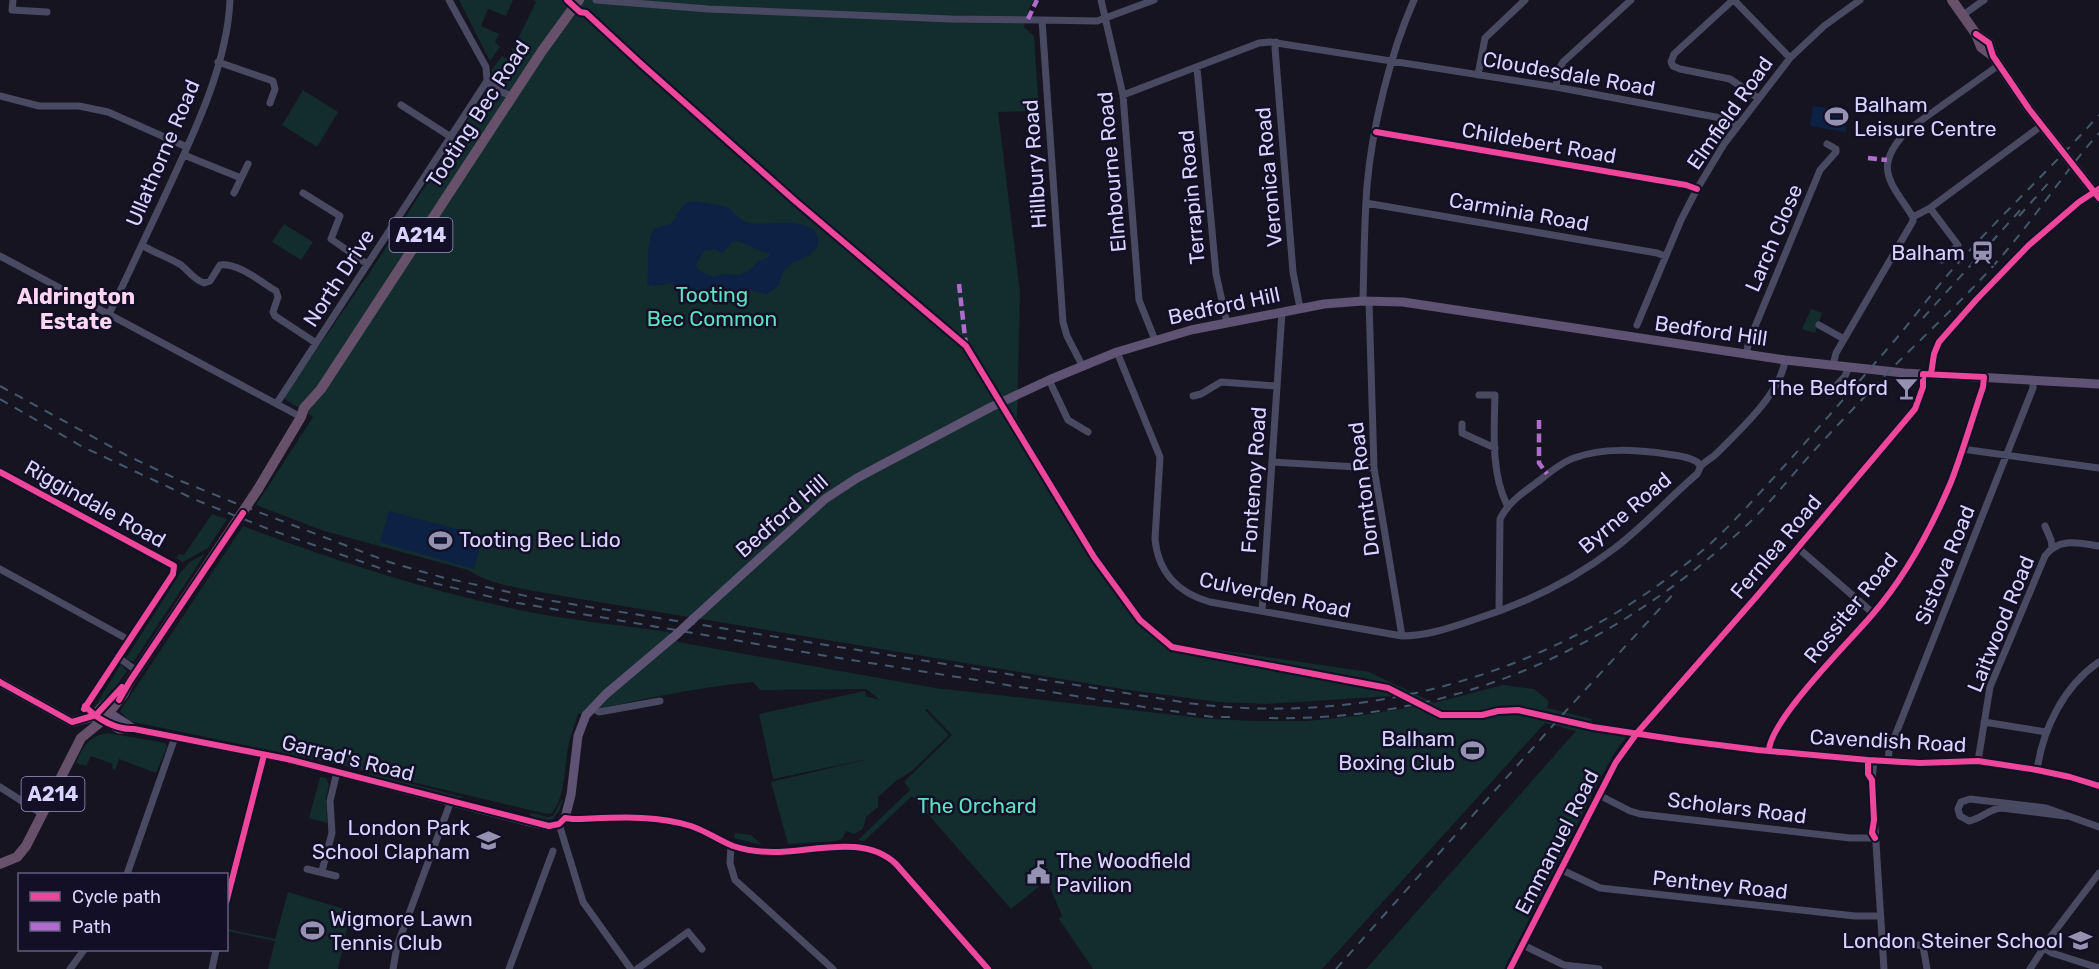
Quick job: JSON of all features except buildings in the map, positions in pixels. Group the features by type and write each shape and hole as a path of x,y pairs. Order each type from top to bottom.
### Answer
{"highway":[{"name":"Tooting Bec Road","path":"102,715 126,691 130,681 258,489 302,417 304,408 313,400 512,96 579,0"},
{"path":"1952,0 1976,34 1989,43 1996,60 2041,126 2097,193"},
{"path":"0,682 75,721 81,738"},
{"path":"75,721 102,715"},
{"name":"A214","path":"0,864 16,857 26,846 81,738 102,715"}],"main road":[{"name":"Bedford Hill","path":"562,821 571,795 581,724 592,708 825,499 857,478 991,407 1082,365 1155,340 1300,308 1366,301 1403,302 1436,305 1785,360 1927,374 2099,384"},
{"name":"Garrad's Road","path":"102,715 119,729 134,729 264,755 549,826 562,821"}],"street":[{"path":"12,0 12,10 47,12"},
{"name":"Ullathorne Road","path":"109,314 201,114 218,62 229,18 230,0"},
{"path":"450,0 486,67 487,81 499,91 512,96"},
{"path":"596,0 708,9 951,19 1086,21 1106,19 1154,0"},
{"name":"Elmbourne Road","path":"1101,0 1123,95 1139,300 1155,340"},
{"name":"Dornton Road","path":"1402,636 1374,468 1366,301 1366,202 1376,132 1392,61 1414,0"},
{"path":"1479,75 1485,38 1525,0"},
{"path":"1758,98 1730,79 1673,66 1671,62 1674,54 1734,0 1790,58"},
{"name":"Elmfield Road","path":"1637,325 1665,256 1697,189 1737,125 1790,58 1824,26 1860,0"},
{"path":"1963,15 1984,0"},
{"path":"1556,87 1558,71 1563,62 1625,2"},
{"name":"Hillbury Road","path":"1042,20 1063,322 1067,336 1082,365"},
{"path":"1123,95 1259,43 1276,42"},
{"name":"Cloudesdale Road","path":"1276,42 1556,87 1726,119 1737,125"},
{"name":"Veronica Road","path":"1276,42 1293,272 1300,308"},
{"path":"1913,218 1893,188 1887,174 1887,160 1899,139 1909,129 1996,60"},
{"path":"218,62 273,81 275,89 270,103"},
{"name":"Terrapin Road","path":"1197,68 1216,274 1227,323"},
{"name":"North Drive","path":"277,403 487,81"},
{"path":"0,96 39,106 79,106 108,112 187,147"},
{"path":"401,105 451,137"},
{"path":"1833,365 1833,358 1913,218 1930,208 2041,126"},
{"name":"Childebert Road","path":"1376,132 1677,183 1697,189"},
{"name":"Larch Close","path":"1746,355 1749,341 1819,173 1836,152 1836,149 1827,144"},
{"path":"184,155 241,178"},
{"path":"234,193 248,164"},
{"path":"303,193 339,216 331,239 368,264"},
{"name":"Fernlea Road","path":"1637,733 1915,409 1939,342 2029,245 2097,193"},
{"name":"Carminia Road","path":"1366,202 1665,256"},
{"path":"1930,208 1958,245 1942,260"},
{"path":"142,245 181,266 192,277 204,283 210,281 220,265 247,273 276,291 278,297 273,312 274,316 316,343"},
{"path":"0,256 302,417"},
{"name":"Fontenoy Road","path":"1262,611 1282,312"},
{"path":"1819,325 1844,339"},
{"name":"Culverden Road","path":"1117,352 1160,457 1155,539 1160,565 1179,587 1197,598 1227,606 1402,636"},
{"name":"Byrne Road","path":"1402,636 1439,631 1499,611 1548,591 1615,548 1697,474 1701,466 1711,460 1742,428 1771,393 1784,369 1785,360"},
{"path":"1835,387 1850,367"},
{"name":"Rossiter Road","path":"1769,751 1770,740 1801,695 1874,614 1919,548 1951,482 1983,387 1984,377"},
{"path":"1049,380 1068,420 1088,432"},
{"name":"Sistova Road","path":"1888,761 1889,751 1898,727 2006,456 2033,381"},
{"name":"Fontenoy Road","path":"1193,396 1221,382 1276,386"},
{"path":"1479,395 1495,395 1499,490 1507,506"},
{"path":"1462,424 1462,433 1496,448"},
{"path":"1962,449 2099,468"},
{"path":"1499,611 1500,519 1507,506 1547,474 1573,458 1613,451 1640,450 1675,455 1696,461 1701,466"},
{"path":"1272,462 1374,468"},
{"name":"Riggindale Road","path":"0,472 174,566 173,574 129,640"},
{"path":"2044,526 2052,547"},
{"name":"Laitwood Road","path":"1978,761 1990,687 2045,556 2052,547 2063,542 2099,546"},
{"path":"1798,548 1874,614"},
{"path":"0,569 129,640 84,709"},
{"path":"119,658 137,671"},
{"path":"2037,770 2046,732 2053,717 2078,679 2099,662"},
{"path":"592,708 599,712 660,700"},
{"path":"1984,722 2046,732"},
{"name":"Cavendish Road","path":"1637,733 1769,751 1874,760 1978,761 2037,770 2099,786"},
{"name":"Emmanuel Road","path":"1510,969 1616,762 1637,733"},
{"path":"127,873 175,737"},
{"path":"228,895 264,755"},
{"path":"1874,760 1872,780 1884,969"},
{"path":"322,871 332,833 330,801 337,772"},
{"path":"0,787 42,814"},
{"name":"Scholars Road","path":"1599,795 1640,814 1850,838 1875,838"},
{"path":"2066,816 1998,808 1969,821 1960,816 1958,809 1963,801 1980,800 2046,808 2099,827"},
{"path":"393,969 397,946 451,801"},
{"path":"632,969 583,902 562,821 646,818 689,825 708,832 731,845 756,851 854,847 880,852 896,864 988,969"},
{"path":"731,845 730,863 735,880 833,969"},
{"path":"509,969 553,851"},
{"path":"307,869 336,876"},
{"name":"Pentney Road","path":"1562,870 1600,888 1856,916 1880,916"},
{"path":"2030,969 2052,935 2099,873"},
{"path":"637,969 688,932 702,949"},
{"path":"1523,945 1564,965 1599,969"},
{"path":"1882,946 1923,946 1927,969"},
{"path":"2044,948 2052,953 2099,968"},
{"path":"70,969 83,951"},
{"path":"212,969 216,951"}],"green space":[{"path":"459,0 513,0 506,16 488,9 481,26 499,34 495,42 500,47 490,61"},
{"name":"Tooting Bec Common","path":"533,0 1034,0 1029,8 1024,27 1034,36 1039,111 998,112 1020,292 1017,419 1095,550 1142,617 1172,643 1369,672 1434,703 1503,685 1534,689 1549,701 1547,708 1592,719 1589,731 1628,735 1615,752 1597,785 1504,969 1366,969 1576,731 1545,723 1322,969 1093,969 1059,919 1062,916 1047,880 1011,909 912,796 864,841 858,840 910,790 904,782 952,735 927,709 925,710 949,735 912,771 878,797 878,807 866,817 863,829 854,834 846,831 842,839 837,841 788,844 771,782 868,759 773,779 759,714 865,691 866,696 880,700 866,689 760,690 753,682 665,695 578,714 569,743 560,798 552,813 547,814 340,765 129,721 120,711 243,526 379,573 484,602 556,617 669,632 678,642 935,688 1211,719 1258,721 1307,721 1413,707 1392,696 1266,704 1218,702 1122,689 526,590 489,580 468,570 324,531 256,505 313,417 283,398 372,269 488,88 493,91 501,79 497,81 491,75 492,69 502,56 508,59 536,2"},
{"path":"303,90 338,112 317,147 282,125"},
{"path":"284,224 313,242 301,260 272,242"},
{"path":"1811,309 1822,313 1815,333 1802,329"},
{"path":"212,514 227,519 208,548 183,562 176,558 179,554 184,555"},
{"path":"205,554 134,661 126,658 181,572 190,562"},
{"path":"121,664 127,671 93,710"},
{"path":"108,733 165,743 167,747 156,773 119,759 115,770 112,768 113,764 91,756 86,766 76,763 91,739"},
{"path":"369,773 463,797 462,799 369,775"},
{"path":"320,777 326,778 329,785 326,798 327,823 309,818"},
{"path":"562,799 559,811 552,820 529,817 531,813 553,816"},
{"path":"735,833 751,835 762,845 734,838"},
{"name":"Wigmore Lawn Tennis Club","path":"288,892 351,911 338,969 268,969 275,941 228,931 228,929 275,939"}],"water":[{"path":"1813,106 1849,111 1846,132 1810,126"},
{"path":"692,201 727,207 740,219 750,223 802,225 811,228 817,235 818,245 808,256 786,269 779,285 767,294 753,291 732,292 719,298 708,298 691,304 679,297 672,283 653,286 647,284 649,249 654,229 670,224 685,204","holes":["740,242 770,255 740,275 725,274 713,277 697,269 696,265 704,251 716,249 722,253 731,243"]},
{"path":"389,511 483,536 474,569 380,542"}],"railway":[{"path":"0,386 126,455 181,481 389,562 441,577 540,599 1188,703 1258,708 1328,706 1398,697 1466,680 1532,656 1595,625 1654,588 1710,544 1807,441 1964,257 2099,115"},
{"path":"1269,718 1337,716 1403,707 1467,691 1528,669 1587,641 1643,607 1697,568 1756,516 1887,373 1991,268 2019,236 2099,133"},
{"path":"2019,216 2051,180"},
{"path":"1923,318 2023,207"},
{"path":"0,399 81,446 196,500 271,530 391,572"},
{"path":"417,579 512,602 833,657 1144,707 1213,717 1236,717"},
{"path":"1336,969 1677,590"}],"marked path":[{"path":"1028,19 1037,0"},
{"path":"1868,158 1887,160"},
{"path":"959,284 966,346"},
{"path":"1539,420 1539,463 1547,474"}],"cycle path":[{"path":"567,0 580,12 586,13 794,200 966,346 1094,557 1140,620 1172,647 1388,688 1441,715 1482,715 1518,710 1593,727 1758,750 1920,763 1978,761 2037,770 2099,786"},
{"path":"1976,34 1989,43 1993,56 2029,109 2099,198"},
{"path":"1376,132 1686,185 1697,189"},
{"path":"1931,374 1934,354 1939,342 1976,300 2029,245 2079,202 2099,189"},
{"path":"1510,969 1616,762 1637,733 1757,596 1915,409 1923,387 1923,374 1984,377 1983,387 1951,482 1917,552 1872,615 1796,702 1782,721 1769,751"},
{"path":"0,472 174,566 173,574 84,709"},
{"path":"119,700 243,513"},
{"path":"0,682 72,722 96,715 122,687"},
{"path":"85,706 101,719 120,728 287,759 549,826 559,824 565,818 648,818 691,826 733,846 753,850 773,852 838,847 869,849 896,864 988,969"},
{"path":"228,895 264,755"},
{"path":"1868,760 1868,774 1872,780 1874,820 1872,833 1875,838"}],"place":[{"name":"Balham Leisure Centre","path":"1836,117"},
{"name":"Balham","path":"1983,253"},
{"name":"The Bedford","path":"1906,388"},
{"name":"Tooting Bec Lido","path":"441,540"},
{"name":"Balham Boxing Club","path":"1473,751"},
{"name":"London Park School Clapham","path":"488,840"},
{"name":"The Woodfield Pavilion","path":"1038,873"},
{"name":"Wigmore Lawn Tennis Club","path":"312,931"},
{"name":"London Steiner School","path":"2081,941"}],"district":[{"name":"Aldrington Estate","path":"76,308"}],"park label":[{"name":"The Orchard","path":"977,806"}]}
